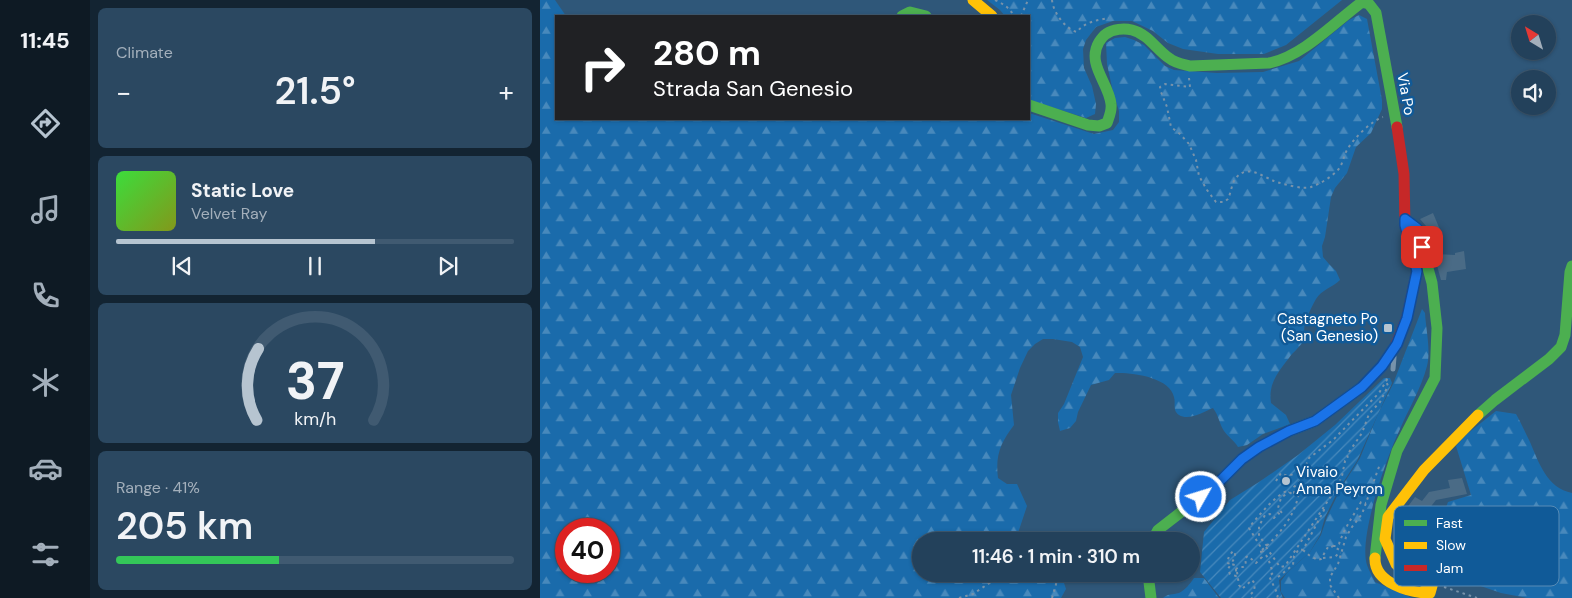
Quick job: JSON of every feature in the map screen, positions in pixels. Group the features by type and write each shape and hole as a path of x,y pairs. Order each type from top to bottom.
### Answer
{"street":[{"path":"973,0 991,15"},
{"name":"Via Po","path":"1030,105 1088,125 1099,126 1107,122 1111,112 1111,102 1094,59 1097,46 1111,30 1128,28 1142,32 1173,62 1192,66 1276,62 1296,52 1362,2 1371,5 1376,13 1404,174 1405,225 1417,271 1407,318 1395,346 1382,366 1362,387 1315,421 1289,431 1259,447 1242,459 1216,485 1157,532"},
{"path":"903,15 910,12 922,15"},
{"path":"1394,585 1389,583 1380,574 1374,562 1381,505 1398,451 1435,378 1437,328 1432,283 1417,228 1405,219"},
{"path":"1396,506 1424,470 1477,416 1494,400 1549,359 1561,347 1565,336 1572,266"},
{"path":"1394,509 1388,517 1385,539 1394,559"},
{"path":"1149,582 1151,598"},
{"path":"1399,586 1421,593 1430,593 1432,586"}],"lane":[{"path":"1393,369 1395,346"}],"path":[{"path":"995,0 1003,3 1014,15"},
{"path":"1021,15 1028,0"},
{"path":"1052,0 1052,7 1065,26 1072,31 1077,32 1081,27 1097,20 1118,18"},
{"path":"1192,66 1194,70 1189,76 1190,87 1165,84 1160,87 1160,92 1167,107 1171,127 1189,144 1200,176 1216,202 1224,202 1228,199 1234,179 1241,173 1248,171 1257,172 1274,181 1285,184 1308,188 1318,184 1338,170 1343,162 1346,151 1373,122 1385,117 1396,126"},
{"path":"1278,598 1269,576 1273,573 1268,558 1249,528 1254,520 1281,493 1289,492 1294,495 1294,487 1300,480 1309,458 1333,440 1379,393 1393,369"},
{"path":"1289,492 1281,498 1278,508 1282,513 1281,515 1278,513 1274,518 1270,514 1265,515 1259,526 1259,536 1280,567 1285,566 1337,487 1342,476 1345,461 1348,458 1347,455 1362,433 1369,414 1380,402 1388,386 1386,381"},
{"path":"1339,598 1330,585 1330,577 1338,564 1346,537 1362,514 1380,462"},
{"path":"1276,482 1282,473 1287,476 1305,467"},
{"path":"1262,549 1275,538 1288,521 1297,503 1299,491 1294,487"},
{"path":"1321,559 1328,547 1339,544 1350,520 1362,502 1366,503"},
{"path":"1303,550 1324,510 1322,509"},
{"path":"1332,546 1341,552"},
{"path":"1236,569 1246,565 1245,558 1248,556 1256,563 1262,556 1262,549"},
{"path":"1278,578 1293,565 1294,556 1299,549 1318,560 1335,558 1341,552"},
{"path":"1236,569 1236,576 1230,574 1228,570 1232,564 1235,557 1235,552 1232,551 1228,556 1227,563 1232,564 1235,565 1236,569 1239,585 1242,589 1252,580 1255,584 1254,591 1250,595 1252,598"},
{"path":"959,598 973,594 991,582"},
{"path":"1052,598 1057,582"},
{"path":"1432,586 1477,598"}],"green space":[{"path":"540,0 555,0 565,15 555,15 555,120 1030,120 1030,113 1094,134 1113,130 1119,122 1119,111 1107,64 1106,43 1115,38 1125,37 1144,45 1165,66 1174,70 1217,73 1263,72 1299,61 1349,20 1359,15 1367,19 1382,109 1371,133 1356,147 1347,173 1335,188 1331,197 1322,246 1323,257 1336,271 1340,280 1321,293 1316,299 1304,327 1302,343 1281,368 1272,384 1271,403 1286,415 1290,424 1263,434 1247,445 1238,447 1224,431 1213,408 1196,415 1183,417 1175,409 1171,390 1158,380 1140,375 1115,373 1109,380 1091,385 1078,412 1076,421 1070,428 1060,431 1058,413 1064,404 1083,357 1080,347 1072,342 1043,339 1028,351 1020,368 1011,395 1014,425 1002,443 997,462 998,478 1007,484 1017,484 1027,506 1018,532 912,532 912,582 1064,582 1066,589 1061,598 540,598"},
{"path":"987,0 1342,0 1286,45 1264,54 1218,54 1183,49 1168,43 1153,31 1132,21 1113,21 1096,27 1086,40 1083,49 1084,68 1092,86 1096,104 1095,114 1086,118 1030,100 1030,15 1004,15"},
{"path":"1422,309 1425,313 1428,340 1427,366 1418,391 1394,441 1381,477 1370,517 1365,553 1367,565 1375,582 1412,598 1285,598 1281,592 1281,581 1310,552 1321,535 1327,517 1341,488 1360,458 1393,384"},
{"path":"1384,378 1390,378 1392,383 1357,461 1339,489 1325,517 1320,535 1310,552 1279,580 1283,598 1221,598 1200,572 1204,532 1230,500 1298,455 1335,425"},
{"path":"1496,411 1516,414 1545,473 1556,486 1572,493 1572,598 1527,598 1501,593 1481,586 1559,586 1559,506 1446,506 1448,502 1471,495 1456,446 1467,434"},
{"path":"1200,578 1204,578 1219,598 1163,598 1179,593 1191,582 1200,582"}],"building":[{"path":"1433,213 1443,237 1437,244 1436,254 1455,255 1455,253 1464,251 1466,269 1447,272 1446,280 1441,280 1426,226 1420,219"},
{"path":"1462,478 1467,494 1436,500 1431,506 1408,506 1415,497 1422,501 1429,492 1450,488 1448,480"}],"traffic: fast":[{"path":"1030,105 1088,125 1099,126 1107,123 1111,112 1111,104 1095,58 1099,42 1112,31 1126,29 1138,32 1171,60 1190,66 1269,63 1294,54 1318,38 1362,2 1369,4 1376,13 1397,127"},
{"path":"904,15 910,12 922,15"},
{"path":"1375,558 1381,505 1397,451 1435,378 1437,328 1432,283 1417,228 1405,219"},
{"path":"1478,415 1549,359 1561,347 1565,335 1572,266"},
{"path":"1157,532 1216,485 1242,459 1259,447 1289,431 1315,421 1362,387 1382,366 1395,347"},
{"path":"1149,582 1151,598"}],"traffic: slow":[{"path":"973,0 991,15"},
{"path":"1396,506 1424,470 1478,415"},
{"path":"1394,509 1388,517 1385,539 1394,559"},
{"path":"1375,558 1376,567 1380,574 1394,584"},
{"path":"1397,586 1422,593 1430,593 1432,586"}],"traffic: jam":[{"path":"1395,347 1407,317 1417,271 1405,225 1404,174 1397,127"}],"place":[{"name":"Castagneto Po (San Genesio)","path":"1388,328"},
{"name":"Vivaio Anna Peyron","path":"1286,481"}],"route":[{"path":"1201,497 1242,459 1259,447 1289,431 1315,421 1362,387 1382,366 1397,344 1407,318 1417,271 1405,219 1417,228 1422,247"}]}
